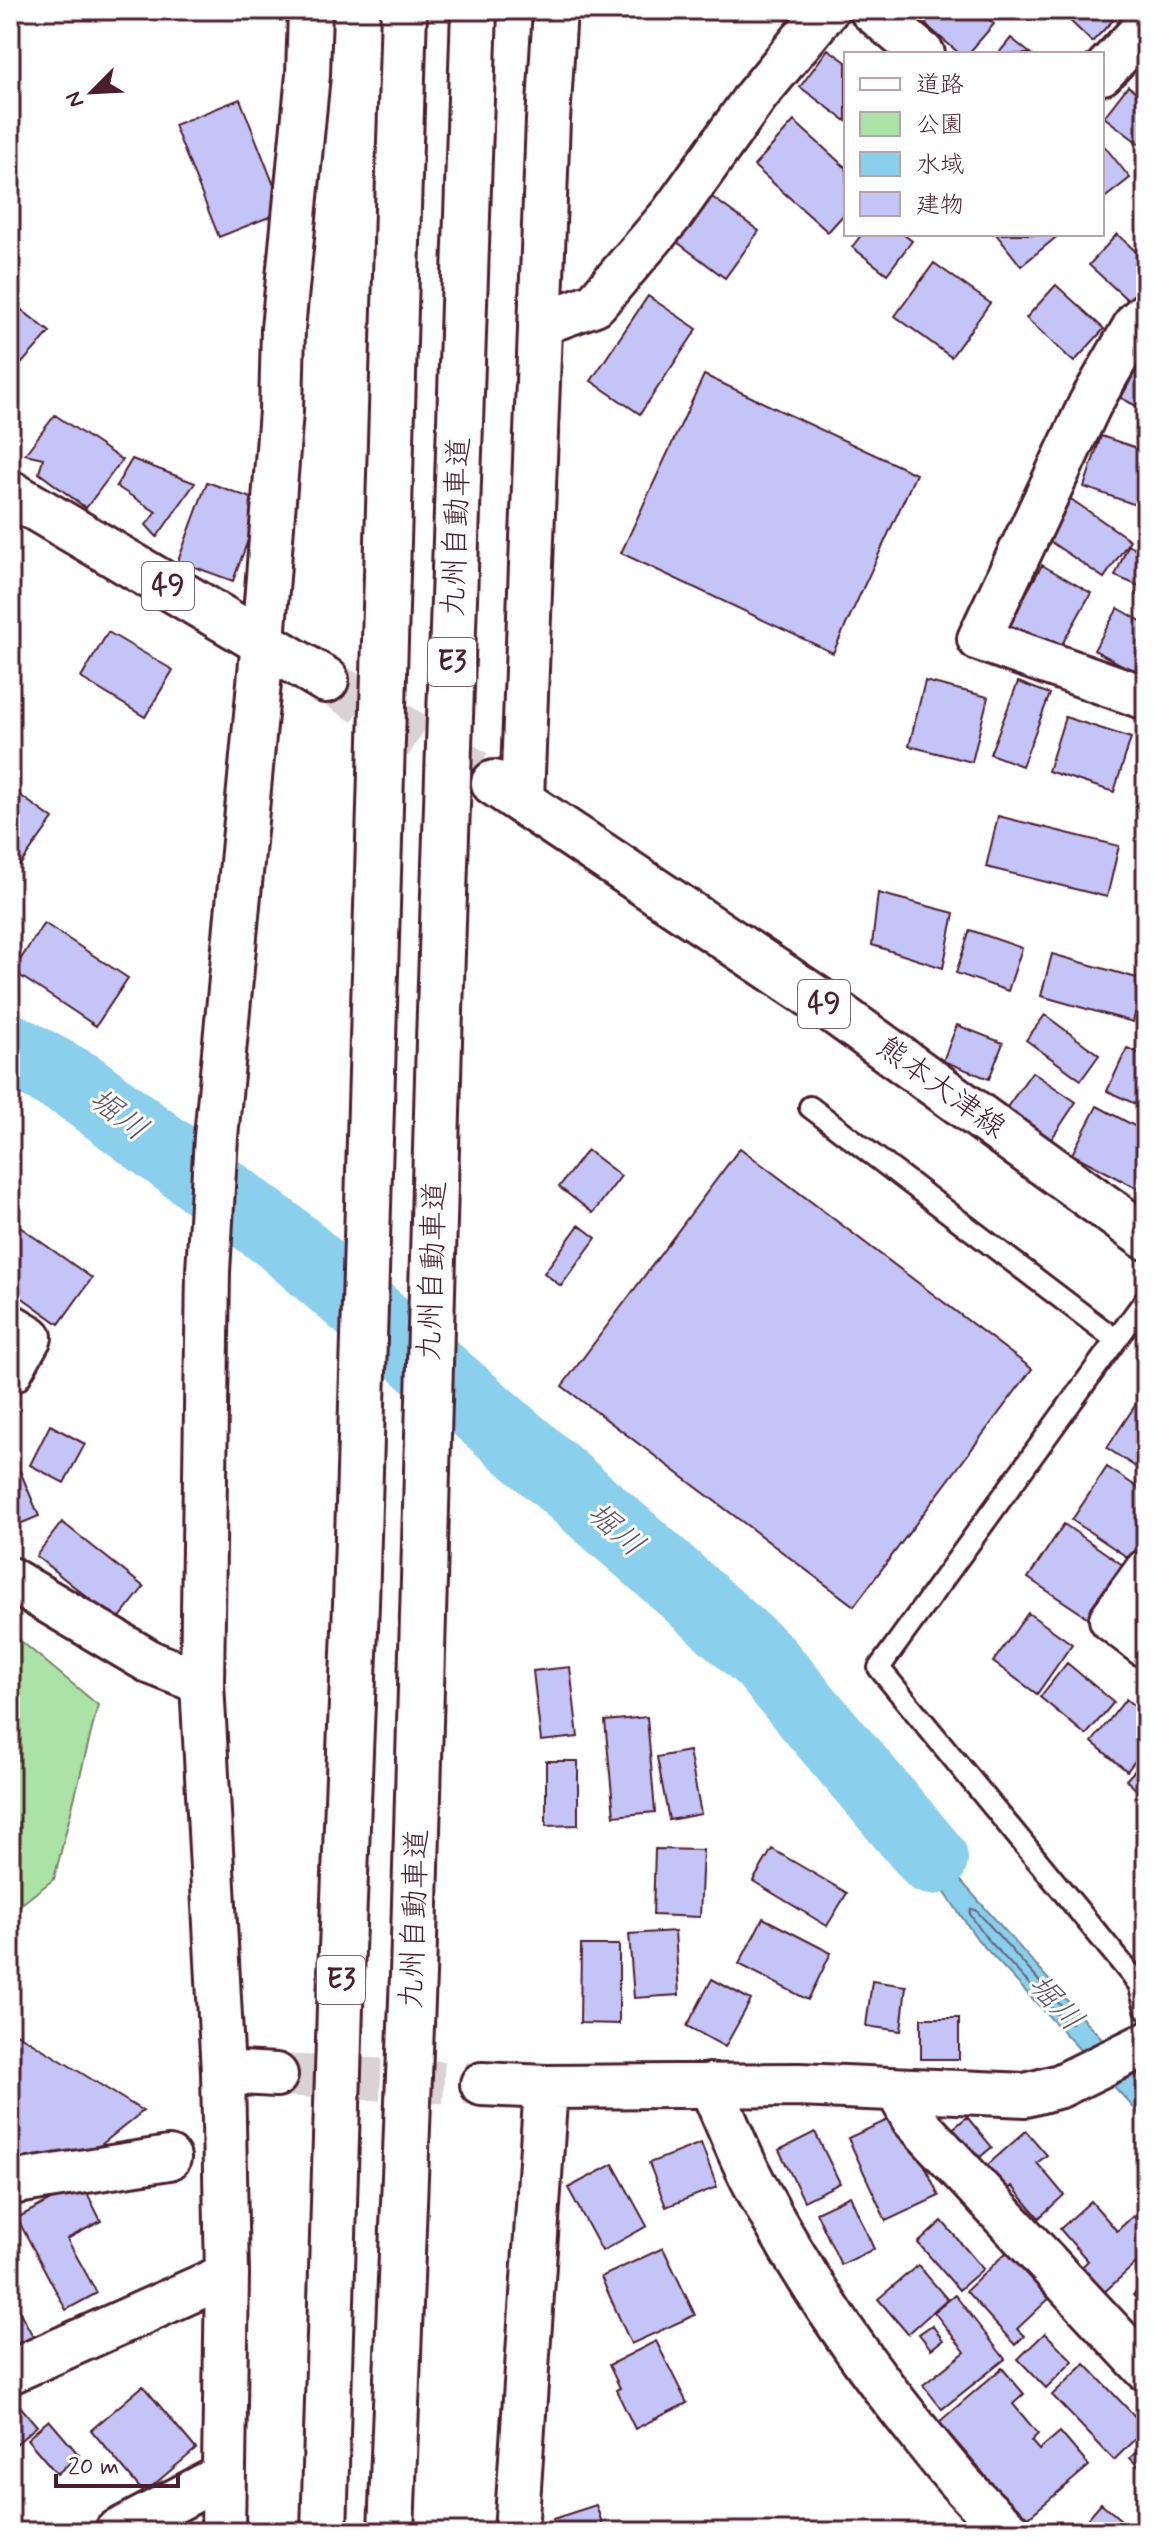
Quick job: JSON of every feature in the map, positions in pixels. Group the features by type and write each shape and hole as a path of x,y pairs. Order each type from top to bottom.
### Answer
{"main road":[{"name":"E3","path":"324,2532 404,10"},
{"name":"九州自動車道","path":"391,2532 414,1960 474,10"},
{"name":"49","path":"10,493 326,680"},
{"name":"熊本大津線","path":"508,791 820,1001 1146,1237"}],"street":[{"path":"223,2532 227,2275 223,2072 202,1683 208,1271 216,1137 263,641 281,411 283,329 308,75 310,10"},
{"path":"508,791 540,324 555,10"},
{"path":"540,324 595,304 672,214 756,96 827,10"},
{"path":"871,10 921,52"},
{"path":"1104,71 1146,26"},
{"path":"1146,314 1137,322 1090,404 979,639 1146,698"},
{"path":"10,1325 30,1337 10,1372"},
{"path":"1146,1571 1111,1619 1146,1646"},
{"path":"10,1579 152,1663 202,1683"},
{"path":"482,2084 546,2087 799,2085 1026,2095 1072,2081 1140,2046"},
{"path":"223,2072 276,2075"},
{"path":"710,2085 754,2183 803,2270 872,2375 995,2528"},
{"path":"516,2532 546,2087"},
{"path":"897,2090 913,2119 1146,2369"},
{"path":"10,2183 169,2158"},
{"path":"10,2372 227,2275"},
{"path":"116,2532 224,2475"}],"lane":[{"path":"810,1107 1116,1340"},
{"path":"1146,1299 879,1668 1139,1984 1146,2009"}],"green space":[{"path":"10,1632 98,1705 54,1879 10,1913"}],"water":[{"path":"846,1751 1086,2022 1146,2083 1146,2121 978,1940"}],"building":[{"path":"936,10 978,10 994,24 970,52 958,52 925,24"},
{"path":"1059,10 1123,10 1092,42"},
{"path":"1011,38 1028,52 1000,52"},
{"path":"828,49 844,61 844,120 800,87"},
{"path":"1128,86 1146,100 1146,149 1104,117"},
{"path":"240,99 284,211 219,237 174,125"},
{"path":"794,121 844,166 844,214 828,232 754,166"},
{"path":"1104,146 1130,178 1104,198"},
{"path":"694,184 759,231 725,278 661,230"},
{"path":"1117,234 1146,261 1146,287 1131,303 1089,265"},
{"path":"860,236 906,236 912,241 887,274 852,247"},
{"path":"998,236 1058,236 1021,266"},
{"path":"934,263 990,303 951,357 895,316"},
{"path":"1056,285 1104,329 1074,362 1026,318"},
{"path":"648,296 697,329 640,414 591,381"},
{"path":"10,301 50,332 14,372 10,370"},
{"path":"1142,359 1146,361 1146,411 1121,398"},
{"path":"704,375 916,474 833,653 621,553"},
{"path":"55,415 122,460 86,508 39,473 43,458 25,454"},
{"path":"1101,436 1146,451 1146,475 1136,505 1084,487"},
{"path":"132,459 195,483 157,537 146,525 156,512 116,486"},
{"path":"207,482 262,502 233,581 178,561"},
{"path":"1068,497 1130,540 1104,578 1042,536"},
{"path":"1128,545 1146,553 1146,589 1115,576"},
{"path":"1042,565 1091,593 1056,655 1007,628"},
{"path":"1118,608 1146,624 1146,678 1094,650"},
{"path":"108,632 173,670 145,717 81,678"},
{"path":"925,681 988,697 972,762 909,746"},
{"path":"1018,682 1050,694 1022,766 990,754"},
{"path":"1065,717 1131,738 1114,792 1048,771"},
{"path":"10,788 53,819 20,865 10,858"},
{"path":"998,816 1119,846 1107,897 986,867"},
{"path":"878,893 954,913 943,968 872,945"},
{"path":"44,923 128,978 96,1026 13,971"},
{"path":"970,930 1022,948 1008,991 956,973"},
{"path":"1052,954 1144,980 1133,1022 1041,996"},
{"path":"1045,1015 1099,1055 1081,1080 1026,1040"},
{"path":"957,1025 1003,1043 989,1079 943,1061"},
{"path":"1127,1048 1146,1056 1146,1109 1107,1091"},
{"path":"1032,1072 1076,1102 1050,1141 1005,1110"},
{"path":"1097,1106 1146,1132 1146,1193 1072,1154"},
{"path":"740,1148 1032,1369 854,1606 562,1386"},
{"path":"587,1150 621,1176 593,1213 559,1187"},
{"path":"10,1220 92,1278 59,1324 10,1289"},
{"path":"579,1225 596,1238 561,1286 544,1273"},
{"path":"1142,1395 1146,1397 1146,1474 1107,1448"},
{"path":"50,1425 85,1444 64,1483 30,1465"},
{"path":"1107,1467 1146,1493 1146,1561 1142,1567 1072,1520"},
{"path":"20,1471 39,1516 10,1528 10,1475"},
{"path":"62,1522 144,1587 117,1621 36,1556"},
{"path":"1064,1524 1134,1573 1099,1625 1028,1578"},
{"path":"1028,1613 1072,1644 1037,1694 993,1662"},
{"path":"1067,1663 1114,1702 1086,1735 1040,1697"},
{"path":"570,1667 578,1737 541,1741 533,1671"},
{"path":"1126,1699 1146,1716 1146,1747 1127,1771 1092,1742"},
{"path":"647,1717 655,1812 614,1816 605,1721"},
{"path":"689,1751 701,1814 669,1820 657,1757"},
{"path":"1146,1758 1146,1799 1126,1780"},
{"path":"546,1761 578,1761 578,1825 546,1826"},
{"path":"655,1849 703,1850 700,1917 653,1915"},
{"path":"772,1849 847,1893 827,1926 753,1881"},
{"path":"763,1918 831,1953 808,2000 739,1964"},
{"path":"675,1931 679,1995 634,1998 629,1934"},
{"path":"581,1945 619,1945 619,2024 580,2023"},
{"path":"712,1979 751,2000 725,2047 687,2026"},
{"path":"872,1981 906,1986 901,2031 866,2026"},
{"path":"921,2018 959,2018 959,2059 921,2059"},
{"path":"10,2029 143,2111 101,2145 20,2181 10,2180"},
{"path":"901,2114 939,2196 886,2221 848,2138"},
{"path":"967,2117 992,2147 974,2162 949,2132"},
{"path":"1026,2131 1047,2155 1037,2163 1064,2195 1039,2218 1012,2186 1005,2192 984,2168"},
{"path":"815,2132 840,2183 804,2201 779,2150"},
{"path":"701,2143 717,2187 666,2207 649,2163"},
{"path":"613,2164 647,2226 602,2251 568,2188"},
{"path":"82,2183 101,2221 67,2239 97,2293 66,2310 17,2218"},
{"path":"850,2196 874,2249 841,2265 816,2212"},
{"path":"1091,2201 1117,2231 1133,2216 1146,2230 1146,2254 1099,2297 1076,2272 1088,2261 1060,2229"},
{"path":"942,2221 983,2269 959,2290 918,2243"},
{"path":"1012,2247 1055,2293 1017,2329 1024,2336 1015,2345 966,2291"},
{"path":"663,2248 695,2315 631,2344 601,2277"},
{"path":"918,2265 947,2299 908,2334 878,2299"},
{"path":"1146,2282 1146,2309 1133,2295"},
{"path":"10,2294 34,2338 10,2351"},
{"path":"955,2295 1005,2359 942,2409 923,2385 965,2352 934,2312"},
{"path":"932,2325 943,2340 931,2349 919,2334"},
{"path":"1045,2333 1073,2361 1046,2388 1018,2359"},
{"path":"656,2341 687,2403 635,2429 616,2390 620,2388 609,2365"},
{"path":"1085,2364 1146,2428 1114,2460 1052,2395"},
{"path":"1002,2368 1024,2394 1013,2404 1038,2434 1031,2441 1039,2450 1060,2432 1089,2466 1024,2521 939,2422"},
{"path":"143,2386 196,2449 144,2493 91,2430"},
{"path":"13,2398 37,2426 15,2445 10,2439 10,2401"},
{"path":"49,2420 79,2455 57,2474 27,2439"},
{"path":"1146,2442 1146,2474 1130,2458"},
{"path":"1101,2503 1135,2532 1076,2532"},
{"path":"596,2505 605,2532 557,2532 553,2519"}],"waterway":[{"name":"堀川","path":"10,1049 78,1086 281,1237 647,1555 764,1660 932,1859"}],"tunnel":[{"path":"326,680 494,783"},
{"path":"276,2075 482,2084"}]}
